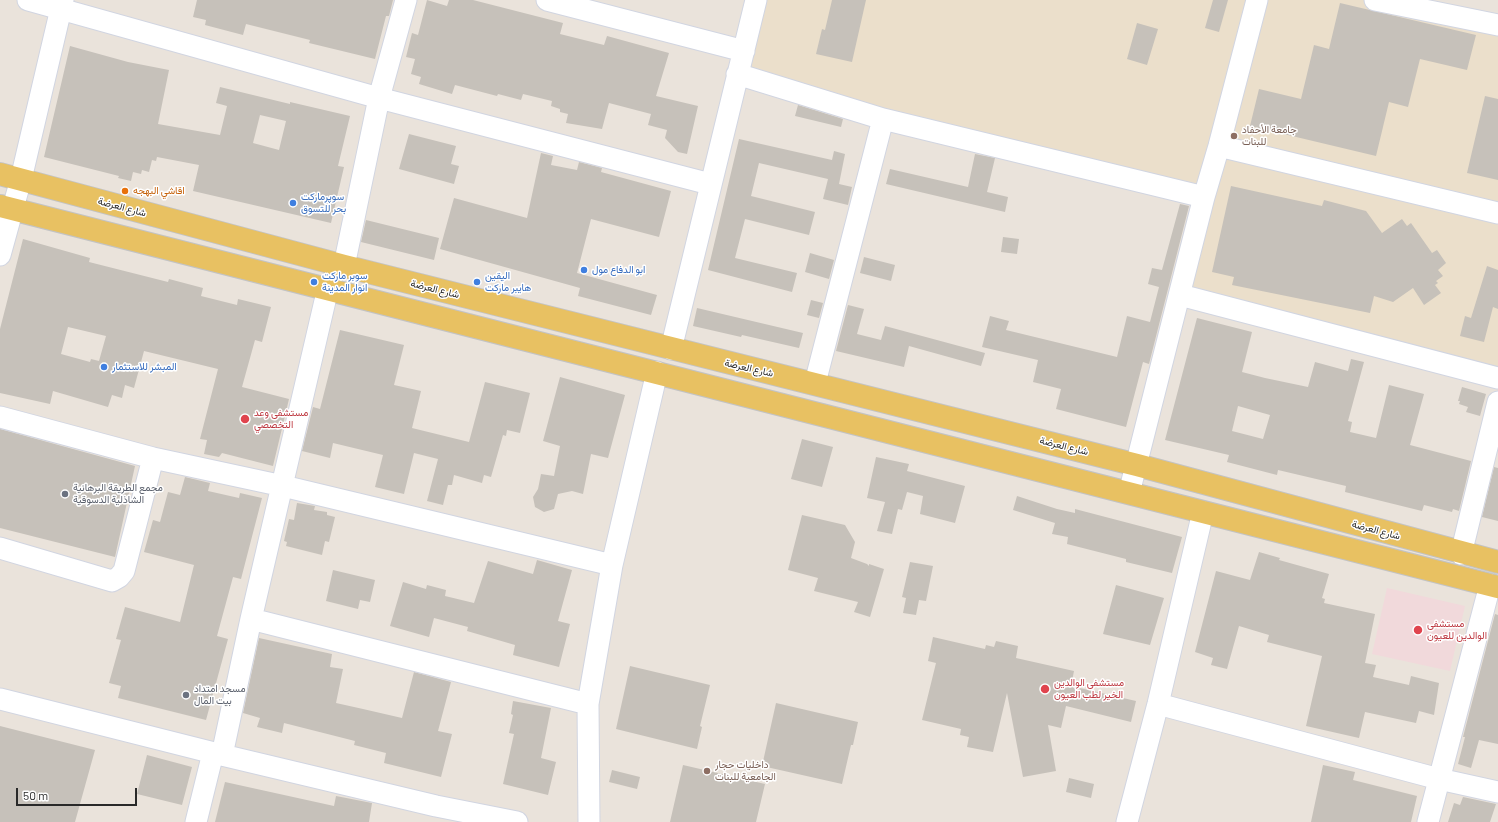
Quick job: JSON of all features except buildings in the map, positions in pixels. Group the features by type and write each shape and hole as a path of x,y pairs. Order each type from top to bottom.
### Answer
{"main road":[{"name":"شارع العرضة","path":"0,174 344,266 671,349 815,383 1137,464 1461,554 1498,562"},
{"path":"6,208 328,288 1494,586"},
{"path":"225,262 231,236"}],"street":[{"path":"28,0 62,4 379,98 710,184"},
{"path":"344,266 379,98 406,0"},
{"path":"547,0 744,51"},
{"path":"671,349 756,0"},
{"path":"1129,493 1204,197 1219,146 1257,0"},
{"path":"1387,1 1498,25"},
{"path":"0,255 6,208 21,179 62,4"},
{"path":"737,74 884,119 1204,197"},
{"path":"815,383 884,119"},
{"path":"1219,146 1498,213"},
{"path":"196,822 218,754 252,619 328,288"},
{"path":"1180,295 1498,378"},
{"path":"589,822 588,704 612,565 657,372"},
{"path":"1461,554 1498,402"},
{"path":"0,416 152,458 283,486 612,565"},
{"path":"0,548 112,581 119,577 124,571 152,458"},
{"path":"1127,822 1158,704 1203,512"},
{"path":"1428,822 1439,778 1494,586"},
{"path":"252,619 588,704"},
{"path":"0,699 218,754 436,814 517,822"},
{"path":"1158,704 1439,778 1498,792"}],"shaded area":[{"name":"جامعة الأحفاد للبنات","path":"756,0 1400,0 1498,24 1498,377 1180,295 1204,197 737,74"},
{"name":"مستشفى الوالدين للعيون","path":"1387,588 1465,606 1450,671 1372,654"}],"place":[{"name":"جامعة الأحفاد للبنات","path":"1234,136"},
{"name":"اقاشي البهجه","path":"125,191"},
{"name":"سوپرمارکت بحر للتسوق","path":"293,203"},
{"name":"ابو الدفاع مول","path":"584,270"},
{"name":"سوبر ماركت انوار المدينة","path":"314,282"},
{"name":"اليقين هايبر ماركت","path":"477,282"},
{"name":"المبشر للاستثمار","path":"104,367"},
{"name":"مستشفى وعد التخصصي","path":"245,419"},
{"name":"مجمع الطريقة البرهانية الشاذلية الدسوقية","path":"65,494"},
{"name":"مستشفى الوالدين للعيون","path":"1418,630"},
{"name":"مستشفى الوالدين الخير لطب العيون","path":"1045,689"},
{"name":"مسجد امتداد بيت المال","path":"186,695"},
{"name":"داخليات حجار الجامعية للبنات","path":"707,771"}]}
